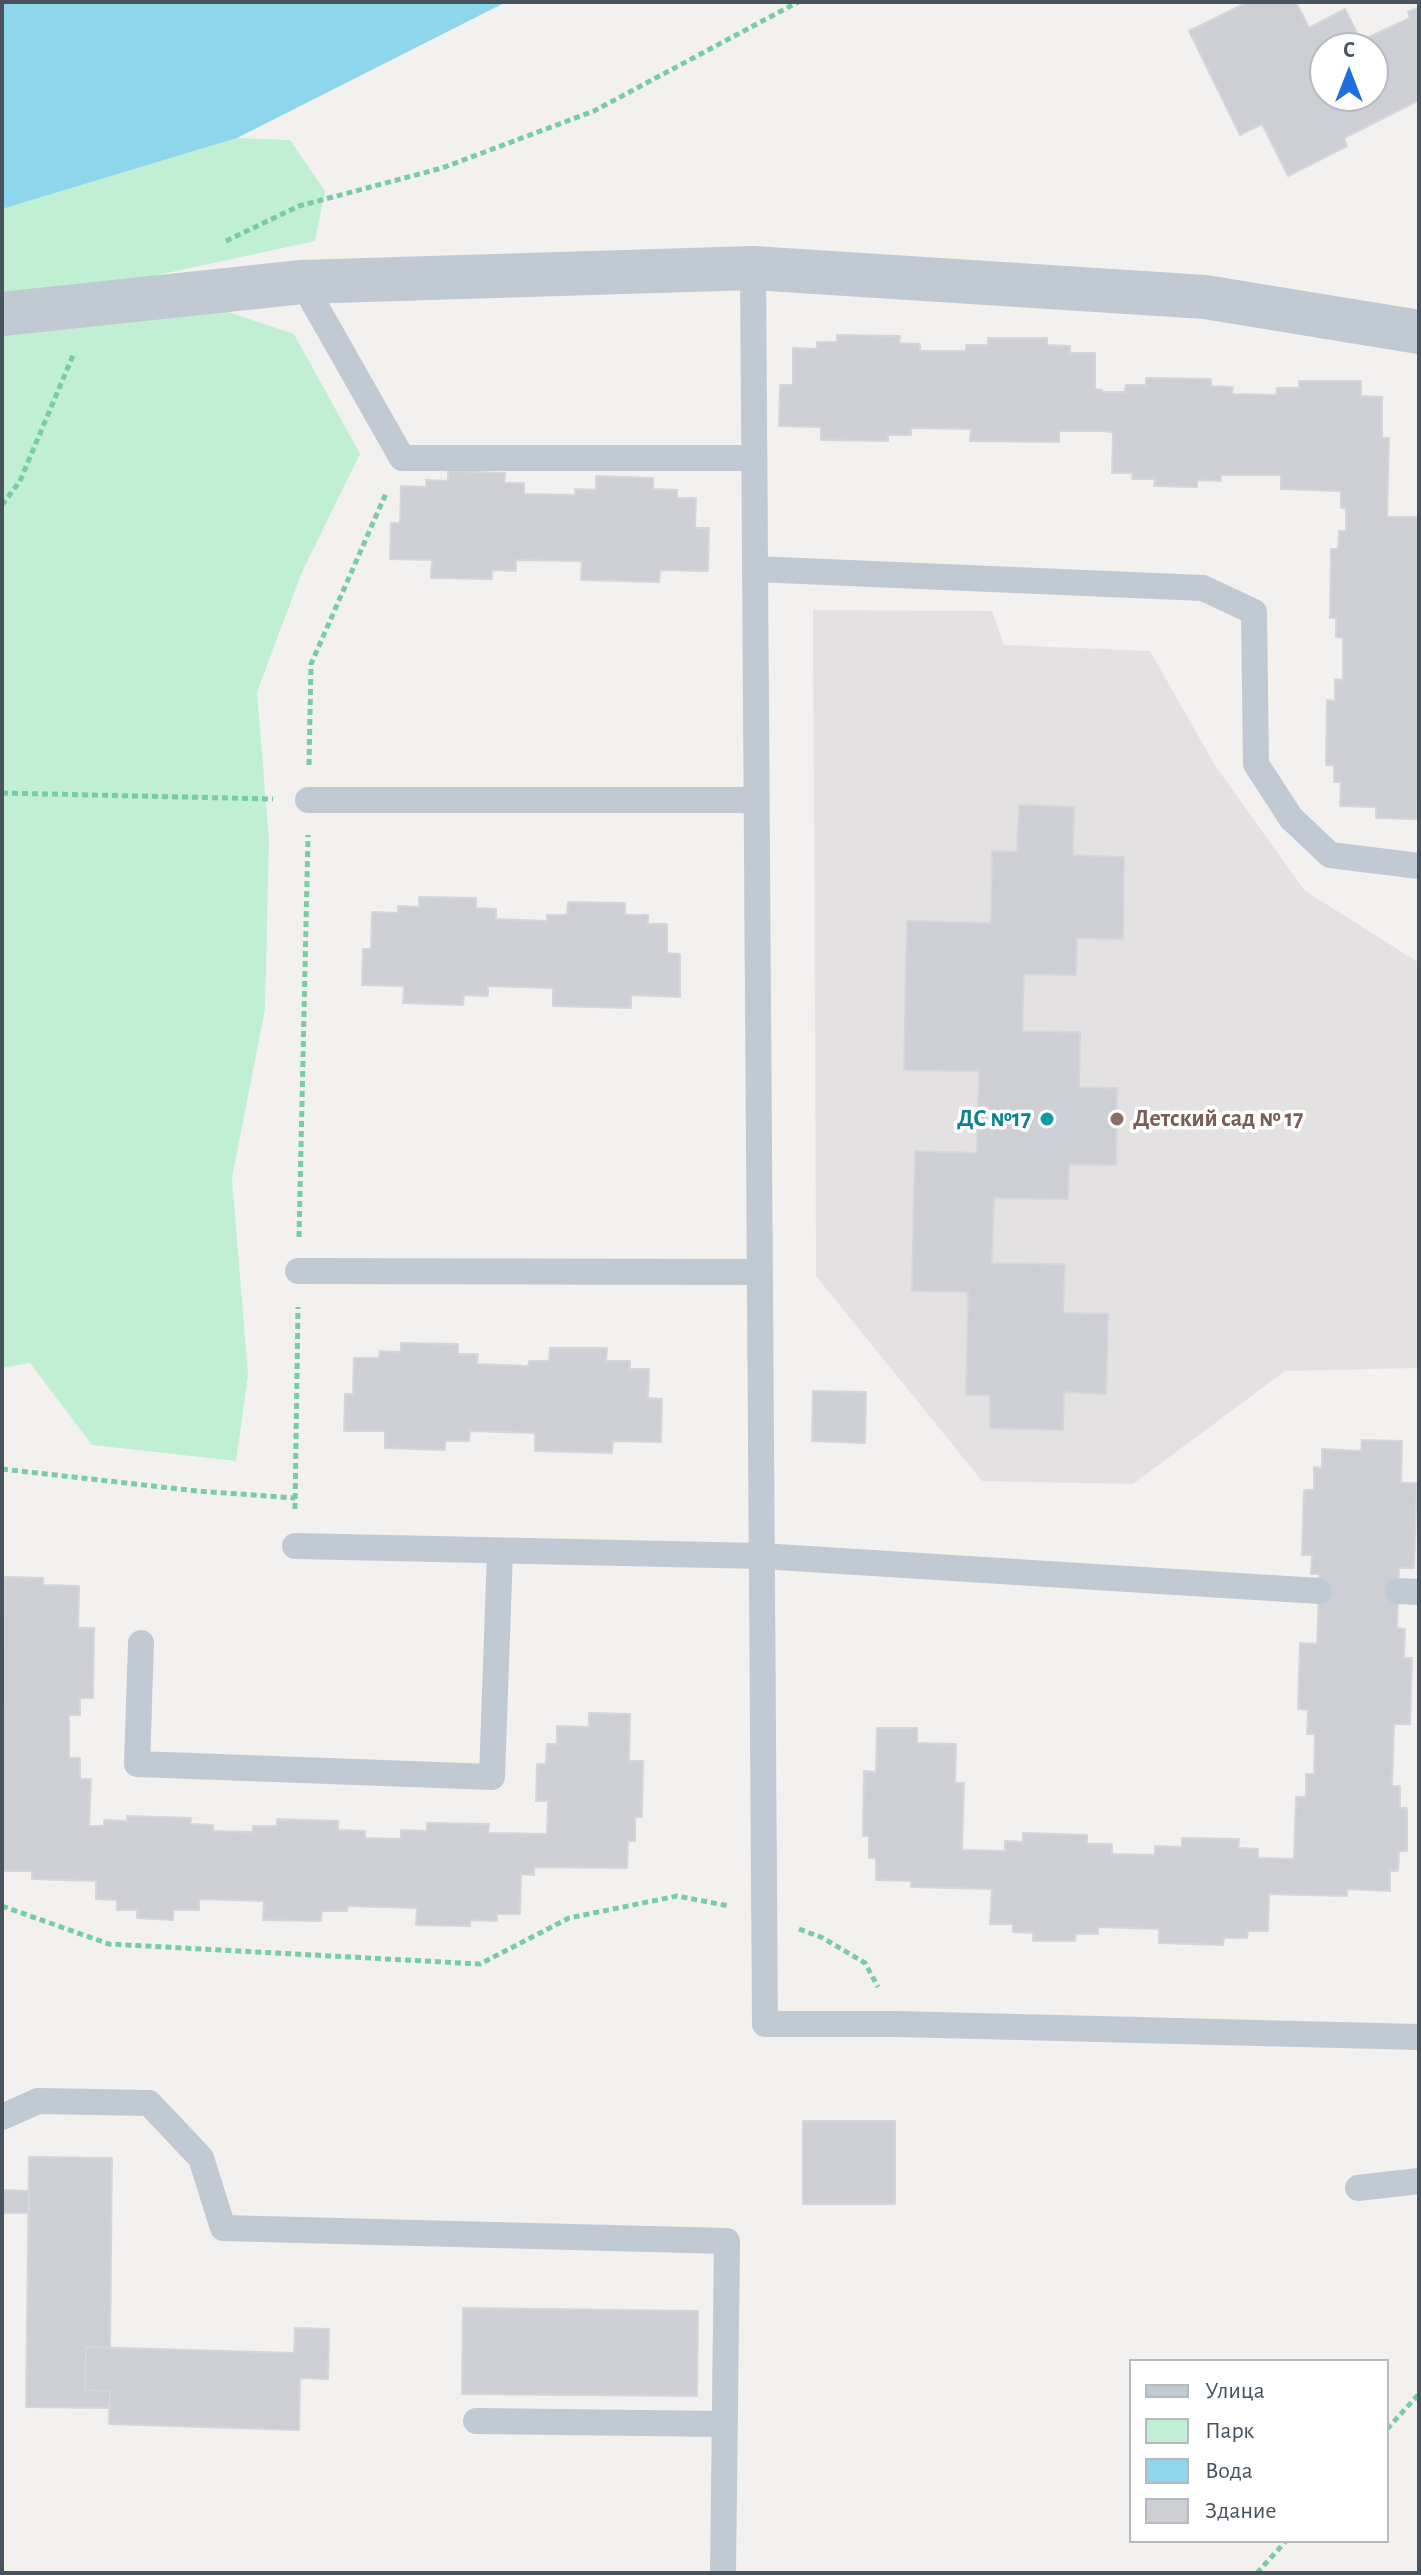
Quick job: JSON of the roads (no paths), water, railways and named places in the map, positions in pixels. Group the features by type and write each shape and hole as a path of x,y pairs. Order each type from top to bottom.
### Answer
{"street":[{"path":"2,314 302,282 753,268 1205,297 1419,332"}],"lane":[{"path":"753,268 765,2024 897,2024 1419,2037"},
{"path":"302,282 402,458 754,458"},
{"path":"755,569 1203,588 1254,612 1256,764 1291,818 1330,855 1419,866"},
{"path":"308,800 756,800"},
{"path":"298,1271 760,1272"},
{"path":"295,1546 761,1556 1319,1591"},
{"path":"141,1643 137,1764 492,1777 500,1551"},
{"path":"2,2117 38,2101 149,2103 201,2158 223,2228 727,2241 723,2573"},
{"path":"1358,2188 1419,2181"},
{"path":"476,2421 725,2424"}],"water":[{"path":"2,2 506,2 237,138 2,209"}],"place":[{"name":"ДС №17","path":"1047,1119"},
{"name":"Детский сад № 17","path":"1117,1119"}]}
